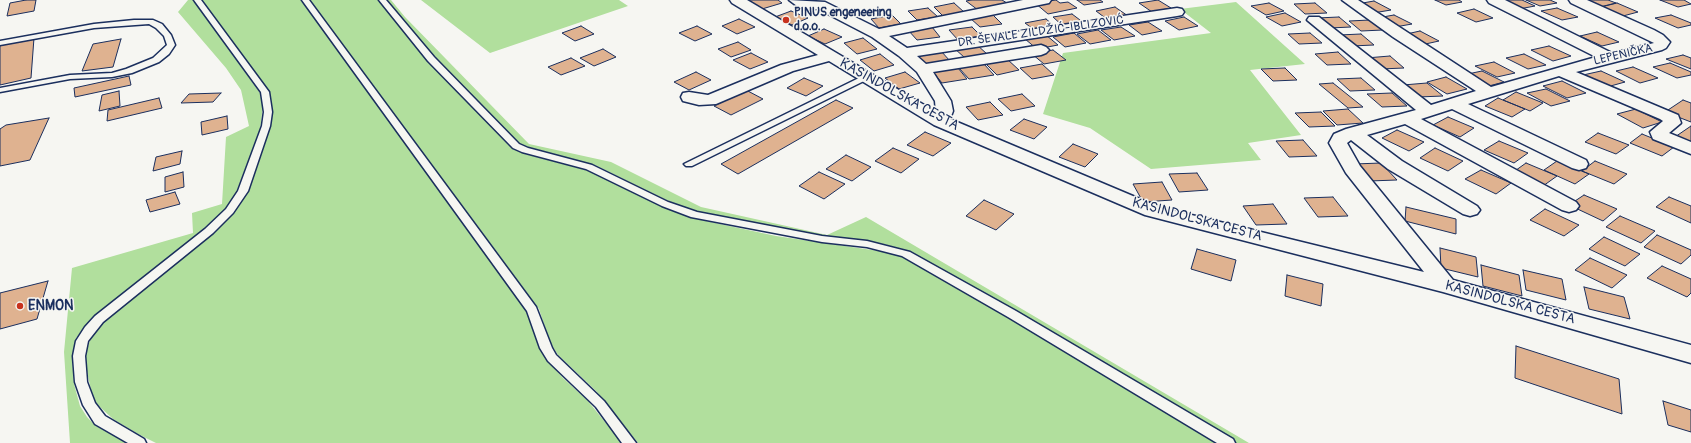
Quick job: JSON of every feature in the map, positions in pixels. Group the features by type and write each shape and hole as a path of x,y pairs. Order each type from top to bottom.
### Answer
{"street":[{"name":"KASINDOLSKA CESTA","path":"737,0 940,121 1118,198 1152,211 1445,284 1691,354"},
{"path":"796,0 806,6 820,5 836,0"},
{"path":"877,34 1044,0"},
{"path":"1349,0 1490,93"},
{"path":"1494,0 1609,58"},
{"name":"LEPENIČKA","path":"1445,284 1340,149 1338,143 1340,138 1352,133 1429,112 1560,71 1657,47 1662,42 1649,33 1576,0"},
{"path":"820,5 877,34 904,53 923,69 943,101 945,111 940,121"},
{"name":"DR. ŠEVALE ZILDŽIĆ-IBLIZOVIĆ","path":"904,53 1177,12"},
{"path":"1314,20 1429,112"},
{"path":"923,69 1042,50"},
{"path":"689,97 705,100 722,96 787,68 830,56"},
{"path":"1560,71 1666,115 1672,119 1672,123 1659,132 1659,134 1691,149"},
{"path":"1454,104 1579,164"},
{"path":"1407,118 1569,206"},
{"path":"1352,133 1425,184 1470,210"}],"lane":[{"path":"139,443 100,420 89,406 81,382 79,356 82,341 99,319 209,231 230,211 243,191 266,126 268,112 265,92 197,0"},
{"path":"304,0 532,310 546,348 552,358 562,369 591,394 629,443"},
{"path":"382,0 431,59 516,146 608,175 665,204 695,215 822,240 866,244 906,254 1012,314 1228,443"},
{"path":"0,43 94,26 150,22 159,26 167,35 170,45 166,52 156,60 129,71 112,75 70,77 0,90"},
{"path":"689,164 866,78"}],"green space":[{"path":"188,0 193,0 260,93 263,106 260,130 234,198 223,213 86,326 76,338 72,358 74,384 80,406 87,417 96,426 128,443 70,443 64,352 72,268 193,233 192,213 222,204 226,137 249,126 241,90 226,68 178,12"},
{"path":"202,0 302,0 526,311 548,361 563,378 588,401 622,443 156,443 113,419 101,408 93,399 86,367 86,352 93,332 108,317 230,216 240,205 248,190 270,119 271,101 269,91"},
{"path":"310,0 378,0 436,70 517,150 525,154 593,172 668,209 692,218 776,236 886,252 908,259 1220,443 638,443 596,391 558,355 550,342 539,309 394,116"},
{"path":"386,0 391,0 405,17 529,144 611,162 701,207 827,235 866,217 1249,443 1236,443 909,251 884,244 822,237 691,210 664,199 595,165 521,145 443,67"},
{"path":"421,0 619,0 628,6 490,53"},
{"path":"1236,2 1305,64 1250,70 1301,135 1248,143 1261,160 1151,169 1090,128 1043,114 1063,53 1211,33 1180,9"}],"building":[{"path":"36,0 34,11 7,16 10,3"},
{"path":"747,0 778,0 782,3 762,9"},
{"path":"1002,0 1007,3 978,10 966,1"},
{"path":"1056,0 1060,3 1068,2 1077,8 1048,14 1035,3"},
{"path":"1077,0 1100,0 1103,2 1084,5"},
{"path":"1158,0 1171,8 1152,12 1139,3"},
{"path":"1435,0 1459,0 1462,2 1446,5"},
{"path":"1503,0 1522,0 1535,6 1519,9"},
{"path":"1526,0 1550,0 1557,3 1540,6"},
{"path":"1585,0 1608,0 1616,3 1600,7"},
{"path":"1660,0 1684,0 1691,4 1678,7"},
{"path":"1374,1 1391,10 1373,13 1357,4"},
{"path":"954,3 964,12 943,16 934,7"},
{"path":"1269,3 1284,11 1266,15 1251,6"},
{"path":"1315,3 1327,13 1305,14 1294,4"},
{"path":"1617,3 1638,12 1623,16 1601,7"},
{"path":"1115,7 1128,16 1108,20 1096,11"},
{"path":"928,8 938,17 917,20 908,11"},
{"path":"1557,8 1578,17 1562,20 1541,11"},
{"path":"1474,9 1493,18 1476,22 1457,13"},
{"path":"791,11 808,18 792,25 775,17"},
{"path":"1285,13 1301,22 1282,26 1266,17"},
{"path":"1072,14 1084,23 1064,27 1053,17"},
{"path":"892,15 901,24 879,28 871,19"},
{"path":"993,15 1002,24 980,27 970,18"},
{"path":"1394,15 1412,24 1395,27 1377,18"},
{"path":"1671,15 1691,23 1691,25 1678,28 1655,18"},
{"path":"1184,17 1198,26 1179,30 1165,21"},
{"path":"1339,17 1351,27 1329,28 1317,18"},
{"path":"739,19 755,27 737,34 722,26"},
{"path":"1046,19 1057,28 1037,32 1025,23"},
{"path":"1370,20 1383,30 1361,31 1349,21"},
{"path":"1148,22 1162,31 1142,35 1129,25"},
{"path":"581,26 594,34 575,41 562,33"},
{"path":"697,26 712,34 695,41 679,33"},
{"path":"932,27 940,37 917,40 908,30"},
{"path":"972,27 981,36 958,40 949,30"},
{"path":"1121,27 1135,36 1114,40 1101,30"},
{"path":"824,29 842,37 825,44 808,36"},
{"path":"1098,30 1111,40 1090,44 1077,34"},
{"path":"1420,31 1439,41 1421,45 1402,35"},
{"path":"1597,32 1619,42 1602,46 1580,36"},
{"path":"1074,33 1086,43 1065,47 1053,37"},
{"path":"1310,33 1322,43 1299,44 1288,34"},
{"path":"1361,34 1374,45 1351,46 1339,35"},
{"path":"1046,35 1058,45 1037,49 1025,39"},
{"path":"34,38 31,78 0,85 0,45"},
{"path":"863,38 877,49 857,54 844,43"},
{"path":"121,39 113,67 82,71 93,44"},
{"path":"738,42 751,50 731,57 718,49"},
{"path":"976,44 987,54 965,58 954,48"},
{"path":"1549,46 1571,56 1553,61 1531,50"},
{"path":"603,49 616,57 594,66 580,58"},
{"path":"1053,50 1066,60 1044,64 1032,54"},
{"path":"941,51 950,61 925,65 917,54"},
{"path":"1338,52 1351,64 1327,65 1315,54"},
{"path":"751,53 768,62 750,69 733,60"},
{"path":"880,54 894,65 874,71 860,60"},
{"path":"1524,54 1546,65 1528,69 1506,58"},
{"path":"1683,55 1691,58 1691,69 1666,59"},
{"path":"1390,56 1404,68 1380,69 1366,58"},
{"path":"571,58 585,66 561,75 548,67"},
{"path":"1007,59 1019,70 997,75 985,63"},
{"path":"1494,62 1515,73 1497,77 1475,66"},
{"path":"1670,63 1691,72 1691,75 1677,78 1653,67"},
{"path":"984,64 994,75 969,79 959,68"},
{"path":"1042,64 1054,75 1032,79 1020,68"},
{"path":"1633,67 1658,78 1640,83 1616,71"},
{"path":"958,68 967,79 942,83 933,72"},
{"path":"1285,68 1297,80 1273,81 1261,69"},
{"path":"1482,71 1504,82 1485,87 1463,75"},
{"path":"1601,71 1625,82 1607,87 1583,75"},
{"path":"696,72 711,80 689,90 674,82"},
{"path":"905,72 920,83 899,89 885,78"},
{"path":"129,76 131,85 75,97 74,88"},
{"path":"1446,77 1467,89 1447,94 1427,82"},
{"path":"804,78 823,86 806,96 787,88"},
{"path":"1361,78 1375,90 1350,91 1337,79"},
{"path":"1562,81 1586,93 1567,98 1543,86"},
{"path":"1333,83 1363,107 1348,108 1319,84"},
{"path":"1427,83 1443,96 1418,97 1403,85"},
{"path":"1546,89 1570,101 1551,106 1527,93"},
{"path":"746,90 763,99 731,115 714,106"},
{"path":"119,91 120,106 99,111 102,95"},
{"path":"1516,92 1543,103 1530,111 1503,100"},
{"path":"221,93 213,102 181,103 189,94"},
{"path":"1392,93 1407,106 1382,107 1367,94"},
{"path":"1022,94 1035,106 1011,111 998,99"},
{"path":"159,98 162,108 107,121 108,110"},
{"path":"1498,98 1525,109 1512,117 1485,106"},
{"path":"836,100 853,108 738,174 721,164"},
{"path":"1683,100 1691,103 1691,122 1665,112"},
{"path":"990,102 1003,115 978,120 966,107"},
{"path":"1348,109 1363,123 1337,125 1323,111"},
{"path":"1636,109 1662,122 1643,128 1617,114"},
{"path":"1321,112 1335,126 1309,127 1295,113"},
{"path":"227,116 228,129 202,135 201,122"},
{"path":"1448,117 1474,128 1460,137 1433,125"},
{"path":"49,118 30,160 0,166 0,129 6,125"},
{"path":"1024,119 1047,127 1034,139 1010,130"},
{"path":"1691,126 1691,147 1672,139"},
{"path":"1397,130 1424,142 1409,151 1382,138"},
{"path":"925,132 951,143 933,156 907,145"},
{"path":"1598,133 1629,145 1616,154 1585,142"},
{"path":"1642,134 1674,147 1662,156 1630,143"},
{"path":"1303,140 1317,156 1289,157 1276,141"},
{"path":"1499,141 1528,153 1514,163 1484,150"},
{"path":"1073,144 1098,154 1085,167 1059,157"},
{"path":"893,148 919,159 901,173 875,161"},
{"path":"1435,148 1463,161 1448,171 1420,158"},
{"path":"182,151 180,164 153,171 156,157"},
{"path":"846,155 871,167 852,181 826,169"},
{"path":"1557,161 1589,174 1575,184 1544,170"},
{"path":"1595,161 1627,174 1614,184 1582,171"},
{"path":"1381,163 1397,180 1369,181 1354,164"},
{"path":"1526,163 1557,176 1543,186 1512,173"},
{"path":"1481,170 1511,183 1496,194 1465,179"},
{"path":"183,172 184,187 165,192 165,177"},
{"path":"819,172 845,184 824,199 799,186"},
{"path":"1197,173 1208,190 1179,192 1169,174"},
{"path":"1162,182 1172,200 1143,202 1133,184"},
{"path":"175,192 180,204 150,212 146,200"},
{"path":"1584,195 1617,209 1603,221 1569,205"},
{"path":"1333,197 1348,216 1318,217 1304,198"},
{"path":"1669,197 1691,206 1691,223 1656,207"},
{"path":"984,200 1014,214 996,230 966,216"},
{"path":"1273,204 1287,224 1256,225 1243,206"},
{"path":"1406,207 1456,219 1456,234 1405,221"},
{"path":"1545,209 1579,225 1564,236 1530,220"},
{"path":"1620,216 1655,231 1641,243 1606,227"},
{"path":"1657,235 1691,250 1691,255 1681,264 1644,247"},
{"path":"1604,237 1640,254 1625,266 1589,249"},
{"path":"1440,248 1476,257 1478,277 1441,268"},
{"path":"1197,249 1236,260 1231,281 1191,269"},
{"path":"1590,258 1627,275 1612,288 1575,270"},
{"path":"1481,265 1519,275 1522,296 1483,286"},
{"path":"1662,266 1691,279 1691,293 1687,297 1647,278"},
{"path":"1523,270 1562,279 1566,300 1526,290"},
{"path":"1287,275 1323,284 1321,306 1285,296"},
{"name":"ENMON","path":"48,281 37,319 0,329 0,293"},
{"path":"1584,287 1624,297 1630,319 1589,309"},
{"path":"1516,346 1619,379 1622,414 1515,378"},
{"path":"1663,401 1691,410 1691,432 1668,425"}],"place":[{"name":"PINUS engeneering d.o.o.","path":"786,20"},
{"name":"ENMON","path":"20,306"}]}
